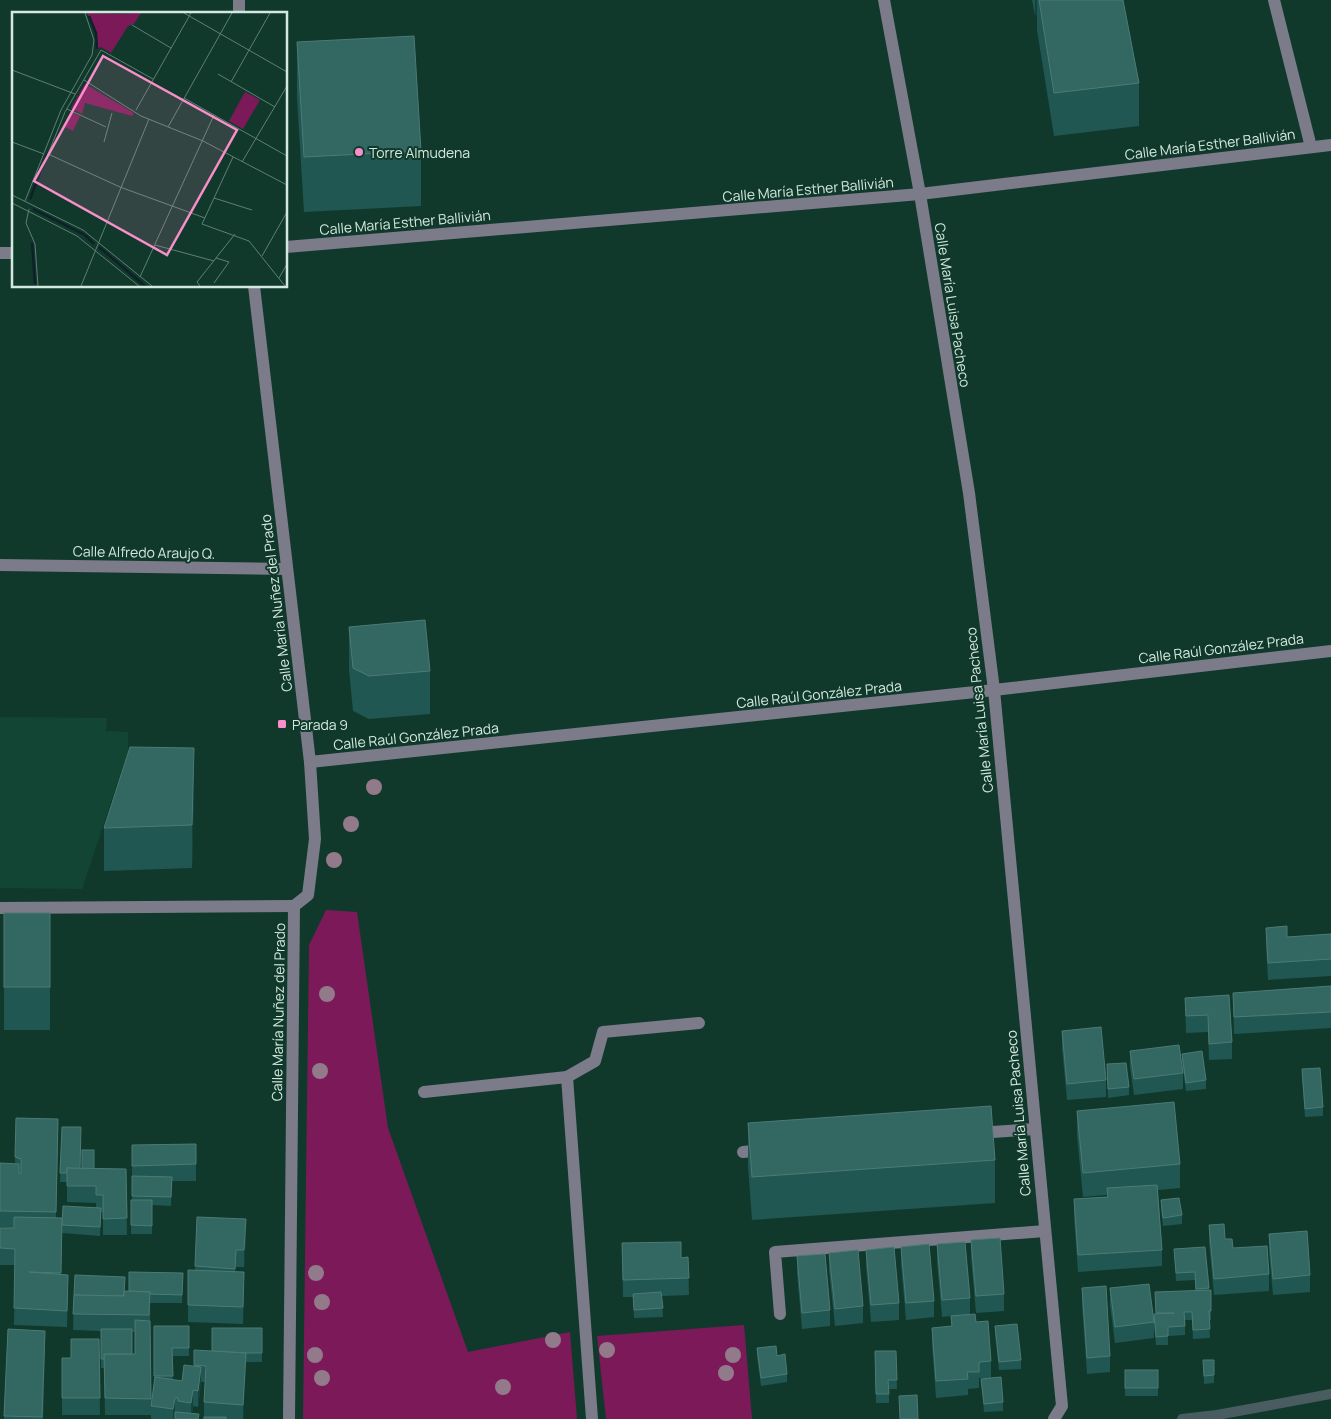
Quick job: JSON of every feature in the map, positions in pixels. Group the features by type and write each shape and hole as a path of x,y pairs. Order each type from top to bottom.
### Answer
{"street":[{"name":"Calle María Luisa Pacheco","path":"884,0 920,194 969,493 994,690 1062,1406 1054,1419"},
{"path":"1274,0 1311,147"},
{"name":"Calle María Esther Ballivián","path":"288,247 920,194 1331,145"},
{"name":"Calle María Nuñez del Prado","path":"254,288 310,762 315,839 308,895 294,906 288,1419"},
{"name":"Calle Alfredo Araujo Q.","path":"0,565 287,569"},
{"name":"Calle Raúl González Prada","path":"310,762 994,690 1331,651"},
{"path":"0,908 294,906"},
{"path":"424,1092 567,1077 595,1061 603,1032 699,1023"},
{"path":"567,1077 592,1419"},
{"path":"966,1134 1035,1129"},
{"path":"743,1152 772,1150"},
{"path":"780,1314 775,1252 1045,1231"}],"shaded area":[{"path":"0,717 107,718 106,731 128,732 128,751 82,889 0,888"},
{"path":"326,910 357,912 388,1128 468,1352 570,1332 577,1419 303,1419 309,945"},
{"path":"744,1325 752,1419 606,1419 597,1336"}],"building":[{"path":"1039,0 1123,0 1139,83 1054,93"},
{"path":"414,36 421,151 304,157 297,42"},
{"path":"425,620 430,671 369,676 353,668 349,627"},
{"path":"130,747 194,748 192,825 104,828"},
{"path":"4,913 50,913 50,987 4,987"},
{"path":"1287,926 1287,937 1331,934 1331,959 1268,963 1266,928"},
{"path":"1331,986 1331,1012 1234,1017 1233,993"},
{"path":"1229,995 1232,1042 1209,1044 1208,1015 1186,1016 1185,998"},
{"path":"1101,1027 1106,1080 1067,1084 1062,1031"},
{"path":"1179,1045 1183,1073 1134,1079 1130,1051"},
{"path":"1202,1051 1206,1080 1186,1083 1182,1054"},
{"path":"1126,1063 1129,1087 1108,1089 1107,1064"},
{"path":"1320,1068 1323,1107 1305,1109 1302,1069"},
{"path":"1174,1102 1180,1164 1083,1173 1077,1111"},
{"path":"991,1106 995,1160 752,1177 748,1123"},
{"path":"16,1118 58,1119 56,1212 0,1211 0,1163 19,1164 19,1173 21,1173 21,1159 15,1157"},
{"path":"62,1127 81,1127 80,1169 67,1168 67,1173 60,1173"},
{"path":"196,1144 196,1164 132,1166 132,1145"},
{"path":"82,1150 94,1150 94,1169 82,1169"},
{"path":"67,1168 126,1169 127,1218 103,1219 103,1195 96,1195 96,1186 67,1186"},
{"path":"132,1176 172,1177 171,1197 132,1196"},
{"path":"1157,1185 1162,1250 1078,1255 1074,1199 1108,1197 1107,1188"},
{"path":"1179,1198 1182,1215 1163,1218 1161,1200"},
{"path":"131,1200 152,1200 152,1226 131,1225"},
{"path":"63,1206 101,1208 100,1227 62,1225"},
{"path":"14,1217 62,1218 61,1273 29,1272 68,1275 67,1311 14,1308 15,1249 0,1248 0,1228 14,1228"},
{"path":"197,1217 246,1219 244,1250 236,1250 235,1269 195,1266"},
{"path":"1224,1224 1225,1239 1232,1239 1233,1248 1267,1246 1269,1274 1214,1279 1209,1225"},
{"path":"1307,1231 1310,1275 1273,1279 1269,1234"},
{"path":"1000,1238 1004,1294 976,1296 971,1240"},
{"path":"681,1242 681,1258 688,1257 689,1278 623,1280 622,1243"},
{"path":"965,1242 970,1298 942,1300 937,1244"},
{"path":"929,1244 934,1301 906,1303 901,1247"},
{"path":"894,1247 899,1303 871,1305 866,1250"},
{"path":"1205,1247 1209,1288 1196,1289 1195,1272 1176,1273 1174,1249"},
{"path":"858,1250 863,1306 835,1309 829,1253"},
{"path":"825,1254 830,1310 802,1313 797,1256"},
{"path":"188,1270 244,1272 243,1307 188,1305"},
{"path":"129,1272 183,1273 182,1295 129,1291"},
{"path":"75,1275 125,1277 124,1296 74,1295"},
{"path":"1149,1284 1154,1322 1115,1327 1110,1288"},
{"path":"1106,1286 1110,1356 1087,1358 1082,1288"},
{"path":"1211,1290 1210,1329 1193,1330 1192,1312 1184,1312 1185,1326 1168,1327 1168,1336 1156,1337 1154,1314 1174,1313 1156,1313 1155,1292"},
{"path":"124,1291 150,1292 149,1315 73,1314 74,1295 124,1296"},
{"path":"661,1292 663,1308 634,1310 633,1294"},
{"path":"975,1314 976,1322 988,1321 991,1361 979,1362 979,1372 967,1372 968,1379 936,1381 932,1328 952,1326 951,1316"},
{"path":"135,1320 150,1321 151,1399 105,1398 104,1354 135,1354"},
{"path":"1017,1324 1021,1360 999,1362 995,1326"},
{"path":"154,1326 189,1326 189,1348 172,1348 173,1376 154,1376"},
{"path":"212,1328 262,1328 262,1353 212,1351"},
{"path":"8,1329 45,1331 42,1417 4,1416"},
{"path":"101,1329 132,1329 132,1354 104,1354 104,1359 101,1359"},
{"path":"71,1339 99,1339 100,1398 62,1398 62,1358 71,1358"},
{"path":"776,1346 777,1356 785,1354 787,1374 761,1378 757,1348"},
{"path":"194,1350 246,1353 243,1405 204,1402 206,1366 194,1365"},
{"path":"875,1351 896,1351 897,1380 888,1380 889,1394 876,1394"},
{"path":"1203,1360 1214,1360 1214,1375 1204,1376"},
{"path":"184,1365 201,1367 198,1391 193,1390 191,1403 178,1401 178,1398 175,1398 173,1409 151,1406 155,1377 182,1381"},
{"path":"1125,1370 1158,1370 1158,1388 1125,1388"},
{"path":"1001,1377 1003,1402 984,1404 981,1379"},
{"path":"917,1395 918,1419 900,1419 899,1396"},
{"path":"175,1412 199,1414 198,1419 175,1419"},
{"path":"204,1417 226,1417 226,1419 204,1419"}],"waterway":[{"path":"1182,1419 1217,1415 1331,1394"}],"place":[{"name":"Torre Almudena","path":"359,152"},
{"name":"Parada 9","path":"282,724"}]}
